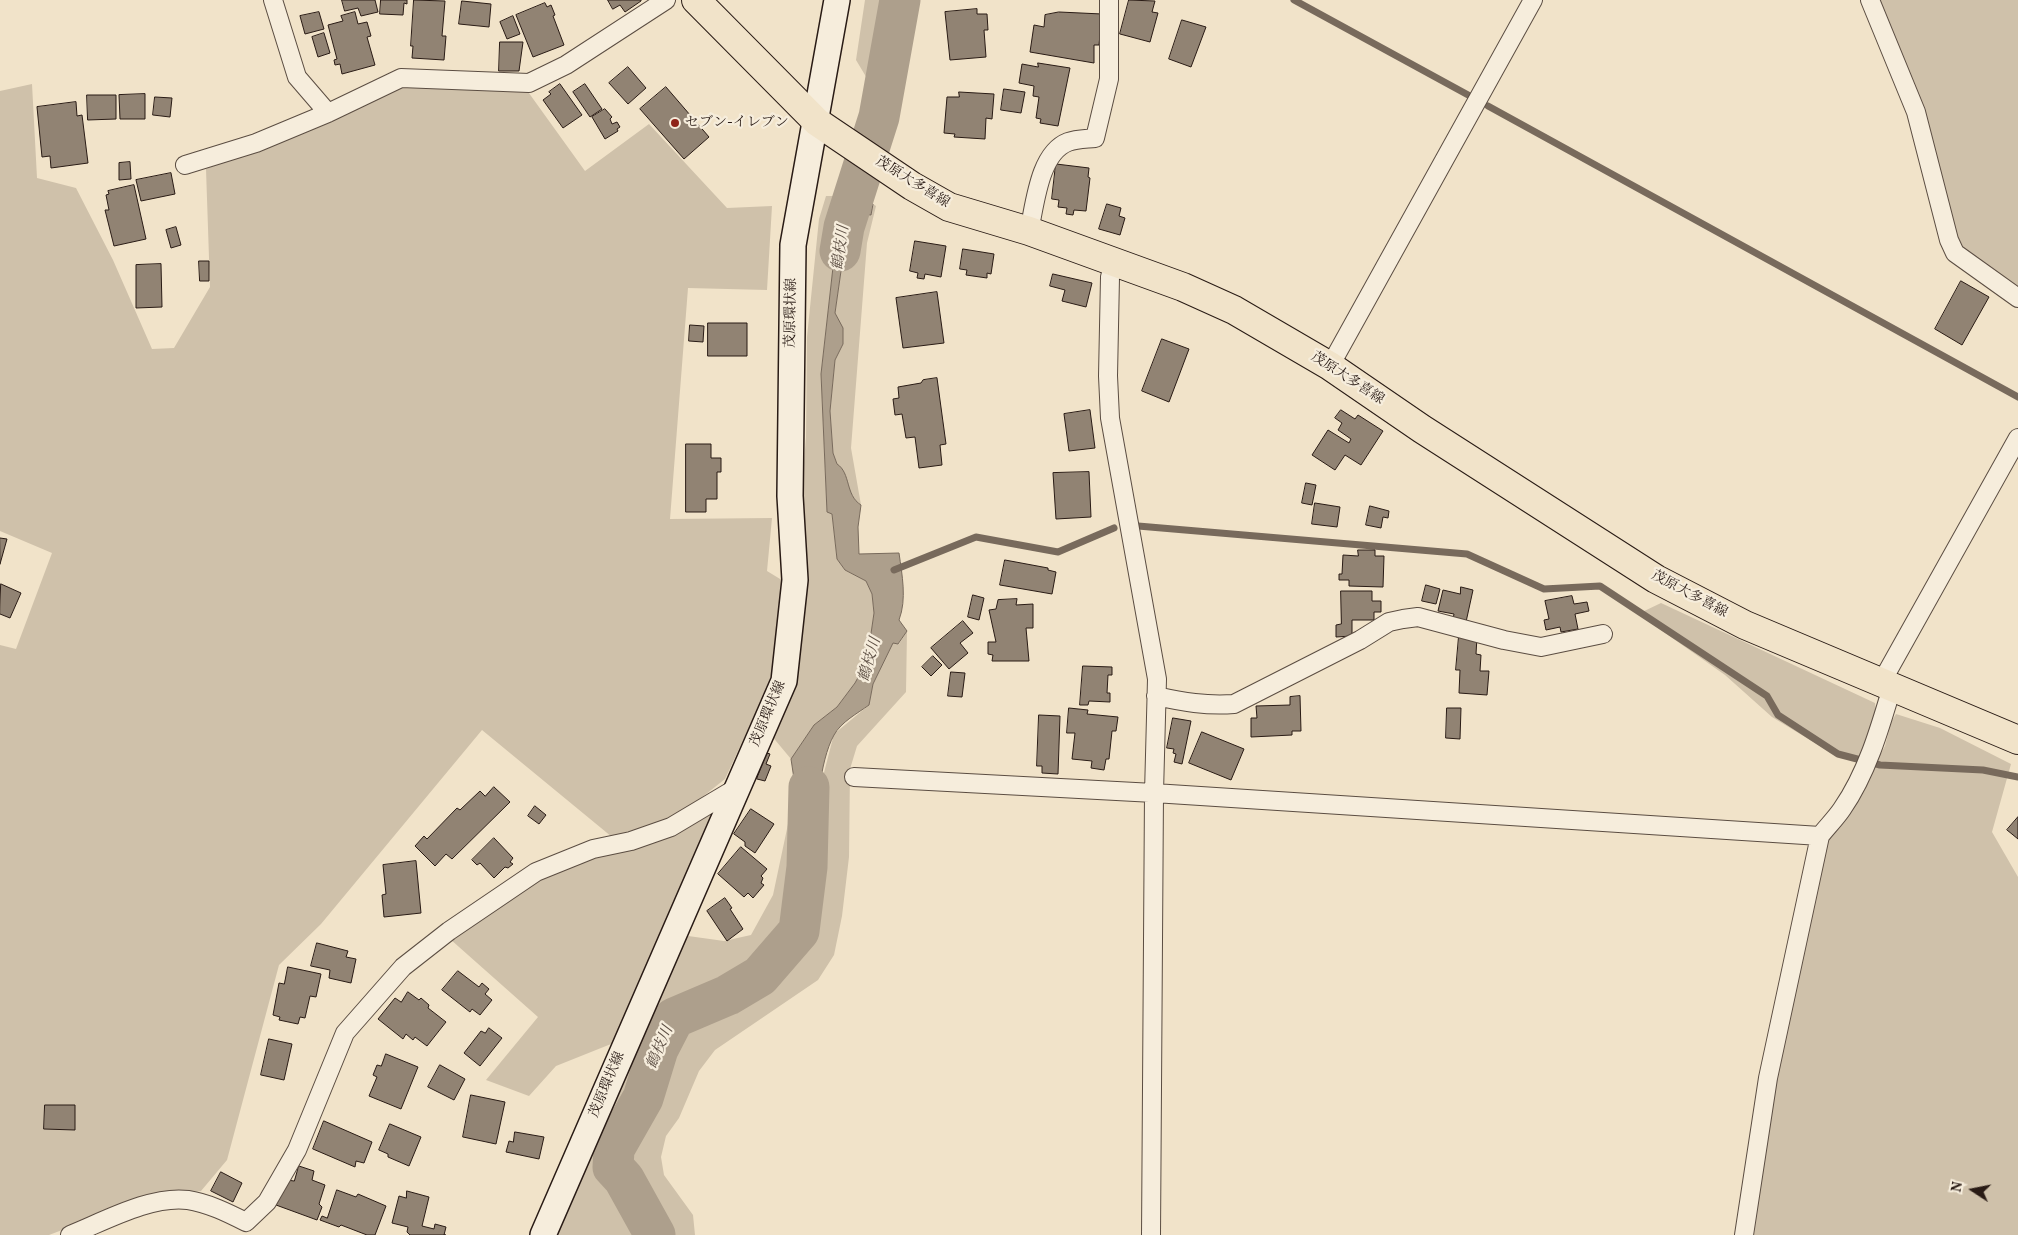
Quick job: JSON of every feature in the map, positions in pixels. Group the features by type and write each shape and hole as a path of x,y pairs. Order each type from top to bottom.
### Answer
{"main road":[{"name":"茂原大多喜線","path":"696,0 817,122 949,207 1029,231 1183,287 1234,310 1330,366 1422,429 1656,579 1745,625 2018,740"},
{"name":"茂原環状線","path":"543,1235 784,681 794,580 790,496 793,245 817,122 837,0"}],"street":[{"path":"273,0 297,77 328,113"},
{"path":"185,165 256,143 328,113 401,78 529,83 566,65 666,0"},
{"path":"1029,231 1044,168 1049,160 1067,142 1094,138 1108,80 1109,0"},
{"path":"1330,366 1533,0"},
{"path":"1870,0 1916,112 1949,240 1955,252 2018,298"},
{"path":"1114,262 1110,277 1108,376 1110,418 1157,679 1154,793 1151,1235"},
{"path":"1744,1235 1768,1078 1820,836 1842,809 1859,778 1878,732 1887,685 2018,438"},
{"path":"1156,696 1188,704 1211,706 1234,704 1360,640 1389,622 1418,617 1504,640 1541,647 1603,634"},
{"path":"854,777 1154,793 1820,836"},
{"path":"70,1235 160,1201 188,1200 218,1208 246,1222 267,1202 297,1150 345,1033 403,967 449,931 536,872 593,849 631,841 671,827 738,786"}],"shaded area":[{"path":"865,0 891,0 879,92 874,90 856,60"},
{"path":"1877,0 2018,0 2018,290 1957,247"},
{"path":"32,84 37,178 76,188 113,260 152,349 174,348 210,287 206,169 402,85 526,89 585,171 649,124 727,208 772,206 767,290 688,288 670,519 772,518 767,571 785,582 785,606 769,684 725,779 681,814 655,825 612,837 482,730 321,924 279,965 227,1160 201,1191 165,1195 128,1205 49,1235 0,1235 0,645 16,649 52,553 0,531 0,91"},
{"path":"826,196 841,196 821,374 827,512 832,514 837,559 845,570 866,581 872,594 874,613 867,661 855,683 837,707 814,725 791,759 771,735 800,513 806,437 807,337 819,219"},
{"path":"873,204 876,206 867,243 851,448 861,505 853,500 833,453 830,411 835,360 843,344 835,313 845,243 851,225 863,214 871,215"},
{"path":"1661,603 1875,703 1876,714 1860,762 1838,757 1772,717 1725,675 1638,614"},
{"path":"907,631 906,692 857,746 850,769 849,857 842,916 834,955 818,980 715,1050 699,1071 679,1118 666,1136 661,1157 664,1175 693,1215 695,1235 551,1235 681,935 724,941 751,935 773,895 795,791 804,845 813,844 820,788 834,734 869,705 873,684 893,642 899,644"},
{"path":"1896,714 1940,728 2011,764 1992,832 2018,877 2018,1235 1754,1235 1771,1090 1822,846 1852,806 1885,746 1891,722"},
{"path":"712,812 717,813 621,1040 556,1066 529,1096 486,1080 538,1017 450,939 504,901 545,877"}],"water":[{"path":"860,195 873,204 871,215 863,214 851,225 845,243 835,313 843,328 843,344 835,360 830,411 833,453 837,464 844,473 852,496 861,505 858,527 859,554 899,553 903,604 899,620 907,631 898,644 893,643 873,684 869,705 845,722 834,735 822,773 813,844 804,845 791,759 814,725 837,707 855,683 867,661 874,613 872,594 866,581 845,570 837,559 832,514 827,512 821,374 841,196"}],"building":[{"path":"342,0 375,0 378,12 361,16 358,8 345,11"},
{"path":"381,0 407,0 407,4 404,3 403,15 380,14"},
{"path":"414,0 445,1 442,36 446,36 444,60 412,58"},
{"path":"608,0 641,1 625,12 620,5 613,9"},
{"path":"1129,0 1155,1 1152,12 1158,13 1150,42 1120,34"},
{"path":"462,1 491,4 489,27 459,24"},
{"path":"545,3 547,7 551,5 564,45 533,57 516,15"},
{"path":"977,9 977,14 987,14 988,30 984,30 986,57 950,60 945,12"},
{"path":"319,12 324,29 305,34 300,16"},
{"path":"355,12 358,24 367,22 371,36 367,37 375,65 342,74 340,64 335,65 334,60 337,59 328,25 343,21 341,16"},
{"path":"1059,12 1102,14 1099,45 1094,45 1094,63 1030,52 1034,25 1044,27 1045,15"},
{"path":"513,16 520,34 507,39 500,22"},
{"path":"1182,20 1206,27 1191,67 1169,59"},
{"path":"324,33 330,53 318,57 312,37"},
{"path":"500,42 523,42 519,71 499,71"},
{"path":"1038,63 1070,68 1058,126 1040,123 1041,119 1036,118 1039,97 1033,96 1034,86 1019,83 1022,64 1038,67"},
{"path":"628,67 646,88 628,104 609,83"},
{"path":"560,84 582,115 563,128 543,100 551,94 549,92"},
{"path":"585,84 602,109 590,117 573,92"},
{"name":"セブン-イレブン","path":"666,87 709,137 684,159 640,109"},
{"path":"1004,89 1025,92 1021,113 1001,110"},
{"path":"959,92 994,94 992,119 986,118 985,139 954,137 955,134 944,133 947,97 959,97"},
{"path":"145,94 145,119 120,119 119,95"},
{"path":"87,95 116,95 116,119 88,120"},
{"path":"155,97 172,98 170,117 153,115"},
{"path":"76,102 77,116 82,115 88,163 51,168 50,156 42,157 37,107"},
{"path":"605,109 612,117 610,119 612,124 617,122 620,127 617,129 618,131 605,139 592,117"},
{"path":"130,162 131,179 119,180 119,163"},
{"path":"1056,164 1089,168 1088,177 1090,178 1086,211 1074,210 1073,215 1066,214 1067,208 1058,207 1059,200 1052,199"},
{"path":"171,173 175,194 141,201 136,180"},
{"path":"134,185 146,239 114,246 105,210 109,210 106,195 109,194 108,191"},
{"path":"1107,204 1121,208 1119,216 1125,218 1120,235 1099,229"},
{"path":"176,227 181,245 171,248 166,230"},
{"path":"915,241 946,246 941,277 925,274 924,279 917,278 918,273 910,271"},
{"path":"963,249 994,254 991,274 987,273 987,278 966,275 967,270 960,269"},
{"path":"199,261 209,261 209,281 200,281"},
{"path":"161,264 162,307 136,308 136,265"},
{"path":"1053,274 1092,283 1086,307 1062,301 1065,290 1050,286"},
{"path":"1961,281 1989,297 1962,345 1935,329"},
{"path":"937,292 944,343 903,348 896,298"},
{"path":"708,323 747,323 747,356 708,356"},
{"path":"690,325 704,326 703,342 689,341"},
{"path":"1162,339 1189,349 1169,402 1142,391"},
{"path":"937,378 946,444 940,445 942,465 919,468 915,437 906,438 902,414 895,415 893,399 899,398 898,387"},
{"path":"1090,410 1095,448 1069,451 1064,414"},
{"path":"1341,410 1355,419 1358,415 1383,431 1361,465 1345,455 1335,470 1312,455 1328,430 1349,443 1351,439 1338,430 1342,423 1335,418"},
{"path":"686,444 711,444 711,458 721,458 721,472 717,472 717,499 706,499 706,512 686,512"},
{"path":"1089,472 1091,517 1056,519 1053,473"},
{"path":"1306,483 1316,485 1312,505 1302,503"},
{"path":"1315,503 1340,507 1337,527 1312,524"},
{"path":"1370,506 1389,511 1388,518 1383,517 1381,528 1366,525"},
{"path":"0,538 7,539 0,564"},
{"path":"1358,550 1375,550 1375,556 1384,556 1383,587 1349,586 1349,580 1339,580 1339,574 1342,574 1343,555 1358,556"},
{"path":"1005,560 1048,568 1048,570 1056,572 1052,594 1000,585"},
{"path":"1,584 21,593 10,618 0,614"},
{"path":"1426,585 1440,589 1436,604 1422,601"},
{"path":"1461,587 1473,590 1466,622 1453,619 1454,614 1438,611 1443,590 1460,594"},
{"path":"1341,591 1372,591 1372,601 1381,601 1381,612 1374,612 1374,620 1352,620 1352,636 1336,637 1336,625 1341,624"},
{"path":"973,595 984,598 979,620 968,617"},
{"path":"1572,596 1574,604 1587,602 1589,611 1575,614 1578,629 1561,632 1560,627 1546,630 1544,620 1549,619 1545,601"},
{"path":"1017,599 1016,605 1033,604 1033,628 1026,628 1029,661 992,661 993,655 988,654 988,642 996,642 989,610 996,609 998,600"},
{"path":"963,621 973,633 960,643 968,653 949,669 931,648"},
{"path":"1459,636 1477,637 1476,654 1481,655 1480,671 1489,671 1487,695 1459,693 1460,670 1456,670"},
{"path":"933,656 942,665 931,676 922,667"},
{"path":"1083,666 1112,667 1112,675 1108,675 1107,693 1110,693 1110,702 1089,701 1088,705 1080,705"},
{"path":"951,672 965,673 962,697 948,696"},
{"path":"1300,696 1301,731 1292,731 1292,735 1251,737 1251,718 1257,718 1256,706 1290,705 1290,697"},
{"path":"1069,708 1088,710 1087,714 1118,717 1116,731 1112,731 1109,759 1106,759 1104,770 1091,768 1092,761 1072,759 1075,733 1067,733"},
{"path":"1447,708 1461,708 1460,739 1446,738"},
{"path":"1039,715 1060,716 1058,774 1042,773 1042,766 1037,766"},
{"path":"1173,718 1191,721 1182,764 1174,762 1176,754 1173,753 1174,749 1167,748"},
{"path":"1202,732 1244,749 1231,780 1189,763"},
{"path":"767,753 770,754 766,764 771,766 765,781 757,779"},
{"path":"494,787 510,802 452,859 446,854 435,866 415,846 424,836 427,839 457,808 460,810 480,791 485,796"},
{"path":"535,806 546,815 539,824 528,816"},
{"path":"751,809 774,824 755,853 745,846 745,842 734,834"},
{"path":"2018,817 2018,839 2007,830"},
{"path":"494,838 513,858 510,862 513,864 508,868 505,867 494,878 480,863 477,865 472,860"},
{"path":"741,847 767,869 761,876 763,878 761,883 764,885 753,898 748,893 744,897 718,874"},
{"path":"416,861 421,913 384,917 382,895 386,894 383,865"},
{"path":"725,898 743,929 727,941 707,911"},
{"path":"317,943 348,951 346,957 356,959 351,983 329,978 330,970 311,966"},
{"path":"288,967 321,974 316,997 310,996 305,1018 300,1017 298,1024 279,1020 280,1017 273,1015 279,983 284,984"},
{"path":"458,971 479,987 482,983 489,989 485,994 492,1000 480,1015 472,1009 470,1012 442,990"},
{"path":"408,992 419,1000 421,998 429,1005 428,1008 446,1022 427,1046 415,1037 413,1040 406,1034 403,1039 378,1019 395,998 401,1002"},
{"path":"489,1028 502,1038 480,1066 464,1053 481,1031 485,1033"},
{"path":"269,1039 292,1044 284,1080 261,1075"},
{"path":"386,1054 418,1067 401,1109 369,1096 377,1077 373,1075 377,1065 381,1066"},
{"path":"440,1065 465,1079 454,1100 428,1087"},
{"path":"471,1095 505,1102 496,1144 463,1137"},
{"path":"45,1105 75,1105 75,1130 44,1129"},
{"path":"324,1121 372,1142 364,1163 356,1161 355,1167 313,1149"},
{"path":"390,1124 421,1137 409,1166 388,1157 388,1154 379,1150"},
{"path":"515,1132 544,1137 539,1159 506,1152 509,1141 513,1142"},
{"path":"299,1166 314,1171 312,1180 325,1185 319,1204 322,1207 317,1220 276,1205 287,1180 294,1181"},
{"path":"221,1172 242,1183 233,1202 211,1191"},
{"path":"337,1190 356,1197 358,1194 386,1206 375,1235 367,1235 341,1225 339,1227 320,1220 322,1216 327,1218"},
{"path":"407,1191 429,1197 422,1226 434,1229 435,1224 446,1227 444,1235 410,1235 407,1232 408,1227 392,1223 399,1196 406,1198"}],"waterway":[{"name":"鶴枝川","path":"840,251 844,227 879,117 900,0"},
{"path":"1294,0 1470,96"},
{"path":"1488,106 2018,397"},
{"path":"1138,526 1467,554 1544,589 1600,586 1767,696 1778,715 1838,754 1880,765 1983,770 2018,777"},
{"path":"894,570 976,537 1058,552 1114,528"},
{"name":"鶴枝川","path":"655,1235 624,1179 613,1167 614,1149 643,1098 658,1049 674,1018 728,995 760,976 799,931 807,867 809,787"}],"place":[{"name":"セブン-イレブン","path":"675,123"}]}
